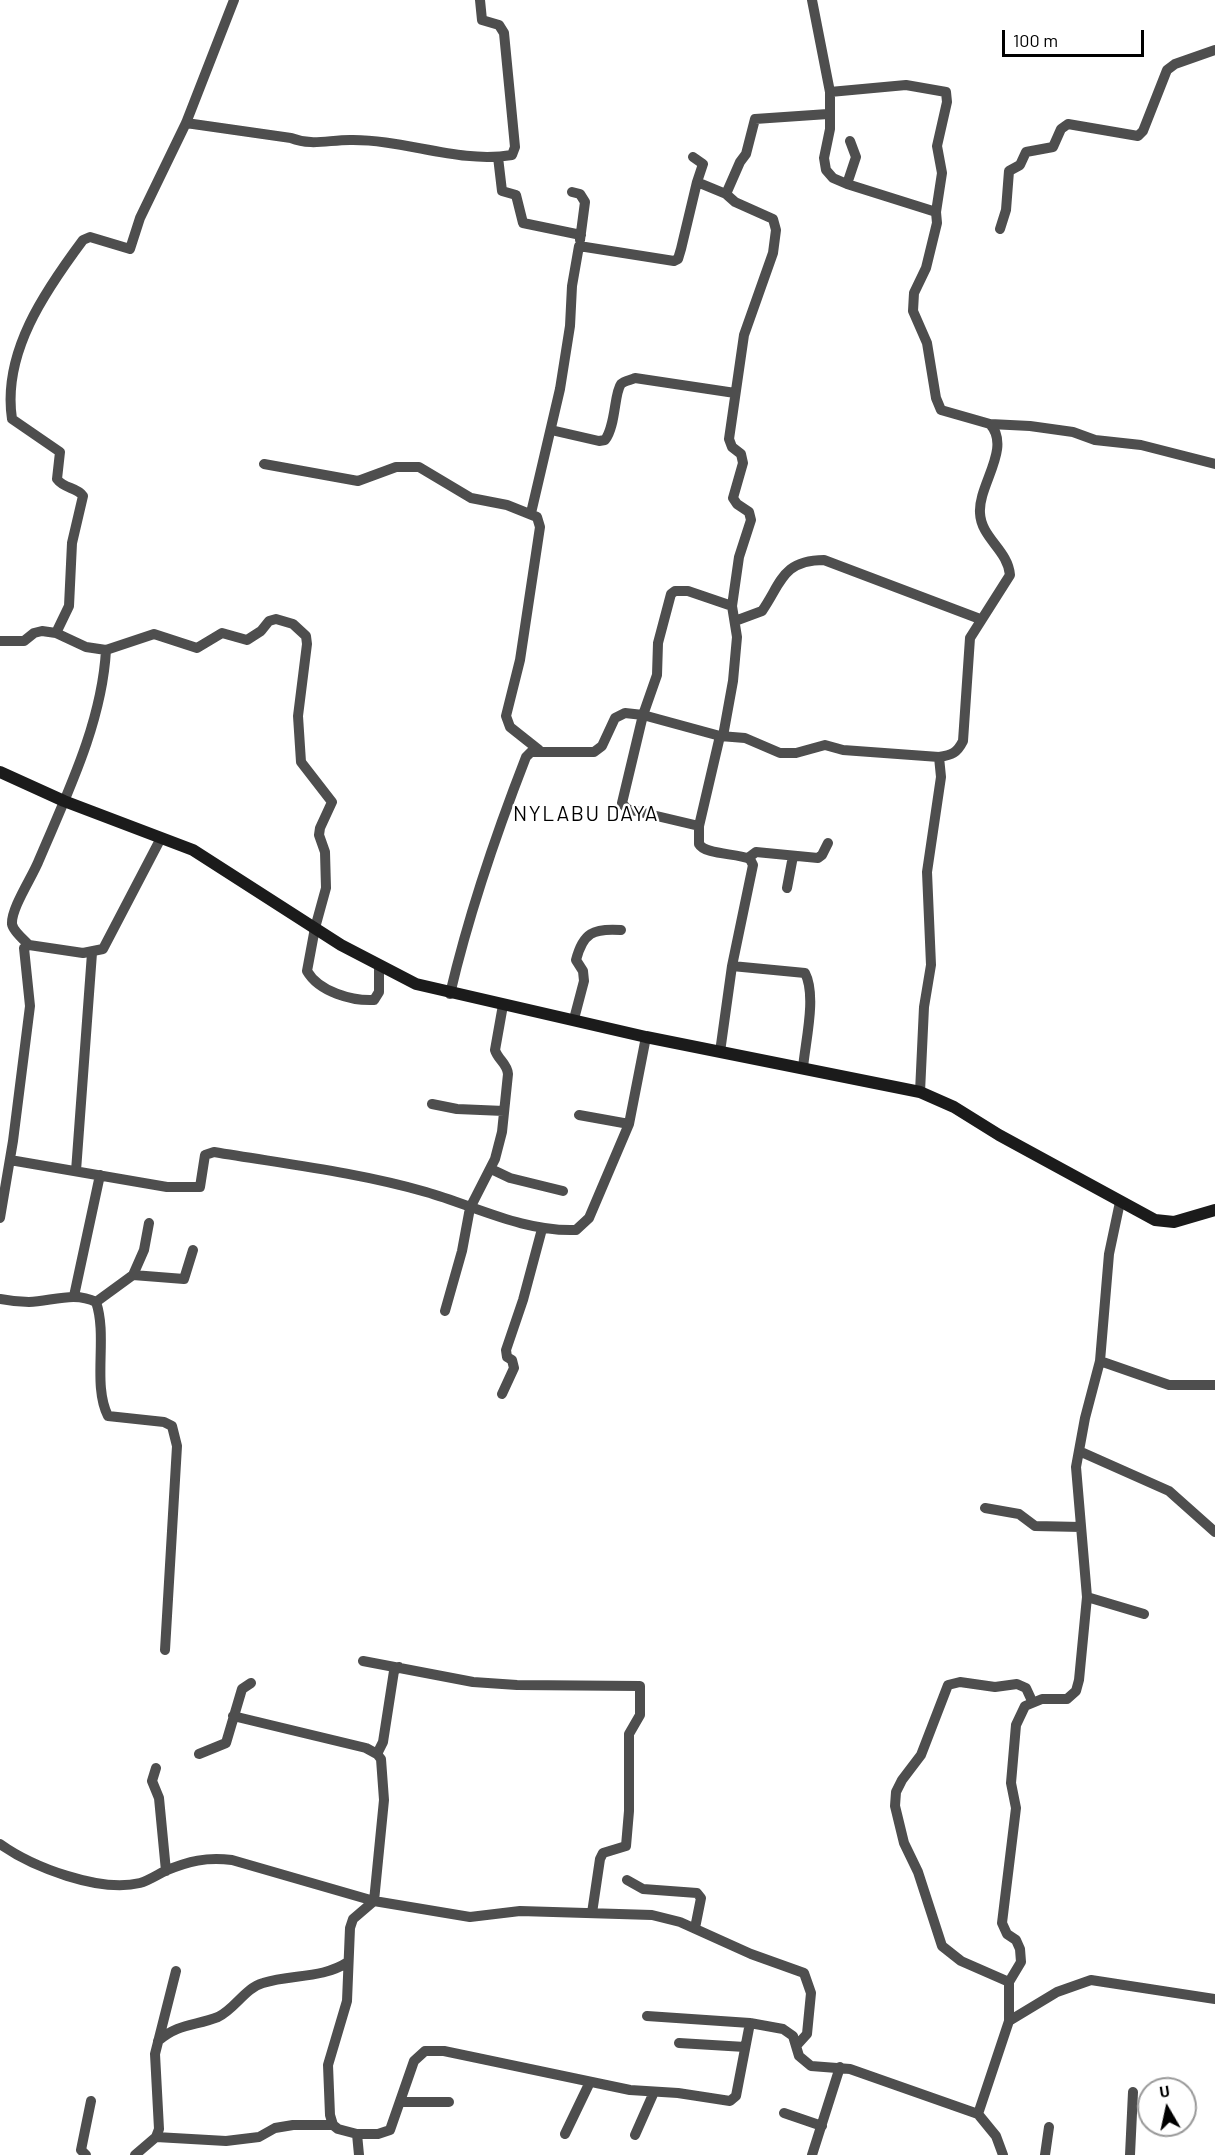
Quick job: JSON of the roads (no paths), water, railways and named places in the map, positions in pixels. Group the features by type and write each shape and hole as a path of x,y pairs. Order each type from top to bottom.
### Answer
{"street":[{"path":"56,633 69,606 72,543 83,496 80,491 62,485 57,479 60,452 14,422 10,407 11,375 16,357 46,293 83,240 90,237 130,249 140,218 186,123 234,0"},
{"path":"186,123 291,138 302,143 362,140 473,158 512,155 515,147 506,41 499,24 482,20 480,0"},
{"path":"812,0 830,92 828,114 830,129 824,158 826,170 833,178 847,184 936,212"},
{"path":"1000,229 1006,210 1010,171 1020,165 1026,152 1053,147 1060,129 1068,124 1138,136 1143,131 1167,70 1175,64 1215,50"},
{"path":"830,92 906,85 946,92 937,153 942,173 936,212 937,223 926,268 914,293 913,311 927,343 936,398 941,410 990,424 1030,426 1072,432 1095,440 1141,445 1215,464"},
{"path":"726,194 746,154 755,119 828,114"},
{"path":"847,184 856,157 850,141"},
{"path":"498,157 502,191 516,195 524,223 580,240 674,261 678,259 681,249 703,164 693,157"},
{"path":"698,182 772,219 776,230 772,253 744,335 729,439 732,447 741,454 744,463 733,498 737,504 749,512 751,520 739,557 732,606 738,631 734,681 699,826 698,839 701,849 748,858 753,866 732,966 720,1052"},
{"path":"531,513 551,430 570,326 572,286 584,197 572,192"},
{"path":"551,430 598,441 605,440 610,433 621,384 635,378 735,393"},
{"path":"450,994 465,933 501,821 526,757 539,750 586,754 594,752 602,746 615,718 626,713 643,715 722,736 746,738 787,753 825,745 843,750 939,757 950,756 957,751 963,741 970,638 1010,575 1009,565 986,533 980,513 982,490 998,446 996,434 990,424"},
{"path":"264,464 358,481 370,479 396,467 419,467 471,498 531,513 540,522 520,660 506,716 510,727 539,750"},
{"path":"735,621 762,611 780,577 812,560 824,560 980,619"},
{"path":"699,826 622,806 643,715 657,675 658,643 672,593 688,591 732,606"},
{"path":"0,641 24,641 34,633 42,631 56,633 86,647 106,650 154,634 191,648 201,647 222,633 247,640 261,632 269,621 276,620 293,624 303,631 307,644 298,716 301,762 332,802 320,828 319,835 325,852 326,888 307,971 318,984 345,997 374,1000 379,992 379,966"},
{"path":"106,650 105,673 98,703 64,801 13,916 12,925 28,945 92,953 106,946 161,838"},
{"path":"920,1092 924,1007 931,965 927,872 940,777 939,757"},
{"path":"0,772 64,801 161,838 216,863 315,928 379,966 416,984 450,994 574,1019 646,1037 920,1092 954,1107 999,1135 1155,1220 1166,1222 1215,1210"},
{"path":"748,858 756,852 818,858 828,843"},
{"path":"787,888 794,856"},
{"path":"574,1019 584,981 583,971 576,960 580,943 588,935 602,930 621,930"},
{"path":"0,1218 30,1006 29,975 24,951 28,945"},
{"path":"76,1171 92,953"},
{"path":"732,966 805,973 809,981 810,999 803,1068"},
{"path":"445,1311 462,1251 470,1208 491,1170 504,1111 507,1066 496,1056 495,1050 503,1005"},
{"path":"10,1160 167,1187 199,1188 205,1155 214,1152 358,1175 428,1192 470,1208 542,1229 576,1230 585,1224 629,1124 646,1037"},
{"path":"432,1104 457,1109 504,1111"},
{"path":"579,1116 629,1124"},
{"path":"491,1170 515,1179 532,1181 563,1191"},
{"path":"74,1296 100,1175"},
{"path":"978,2114 1009,2021 1009,1982 1021,1962 1020,1949 1016,1940 1007,1934 1002,1923 1016,1808 1011,1783 1016,1725 1025,1706 1032,1701 1067,1700 1076,1691 1083,1653 1087,1597 1076,1483 1079,1451 1100,1361 1109,1254 1120,1202"},
{"path":"96,1302 133,1275 144,1250 149,1223"},
{"path":"502,1394 514,1368 512,1360 507,1357 506,1350 523,1300 542,1229"},
{"path":"133,1275 184,1279 193,1250"},
{"path":"0,1299 29,1302 74,1296 86,1297 96,1302 100,1313 101,1374 108,1416 169,1424 177,1446 165,1650"},
{"path":"1100,1361 1169,1385 1215,1385"},
{"path":"1079,1451 1169,1491 1215,1532"},
{"path":"985,1509 1019,1514 1035,1526 1081,1527"},
{"path":"1087,1597 1144,1614"},
{"path":"363,1661 474,1682 517,1685 640,1686 640,1715 629,1734 629,1811 626,1846 603,1853 600,1858 592,1913"},
{"path":"333,2125 328,2065 347,2001 351,1924 374,1901 384,1800 383,1772 377,1754 383,1742 394,1671 399,1667"},
{"path":"1009,1982 961,1960 942,1946 918,1872 904,1843 895,1806 896,1792 921,1755 948,1685 960,1682 995,1687 1017,1684 1026,1688 1032,1701"},
{"path":"199,1754 226,1743 242,1689 250,1683"},
{"path":"233,1716 355,1745 377,1754"},
{"path":"156,1768 152,1781 159,1798 166,1871"},
{"path":"0,1844 38,1867 105,1885 117,1886 143,1882 199,1859 232,1860 374,1901 470,1917 520,1911 639,1913 695,1928 751,1954 804,1973 811,1993 807,2034 797,2045"},
{"path":"627,1880 644,1889 697,1893 701,1898 695,1928"},
{"path":"158,2041 172,2029 218,2017 261,1983 295,1976 330,1973 348,1962"},
{"path":"135,2155 156,2137 160,2124 154,2070 158,2041 176,1971"},
{"path":"1009,2021 1057,1992 1091,1980 1215,1999"},
{"path":"646,2016 750,2023 783,2029 792,2036 804,2063 811,2066 840,2067 978,2114 996,2136 1003,2155"},
{"path":"156,2137 226,2141 259,2137 275,2128 293,2125 333,2125 357,2134 378,2134 390,2130 414,2061 425,2051 444,2051 590,2082 654,2092 733,2100 750,2023"},
{"path":"679,2043 745,2047"},
{"path":"812,2155 840,2067"},
{"path":"565,2134 590,2082"},
{"path":"634,2135 654,2092"},
{"path":"1130,2155 1133,2092"},
{"path":"86,2155 81,2150 91,2101"},
{"path":"401,2102 449,2102"},
{"path":"784,2113 822,2126"},
{"path":"1045,2155 1048,2127"},
{"path":"357,2134 358,2155"}],"district":[{"name":"NYLABU DAYA","path":"586,814"}]}
